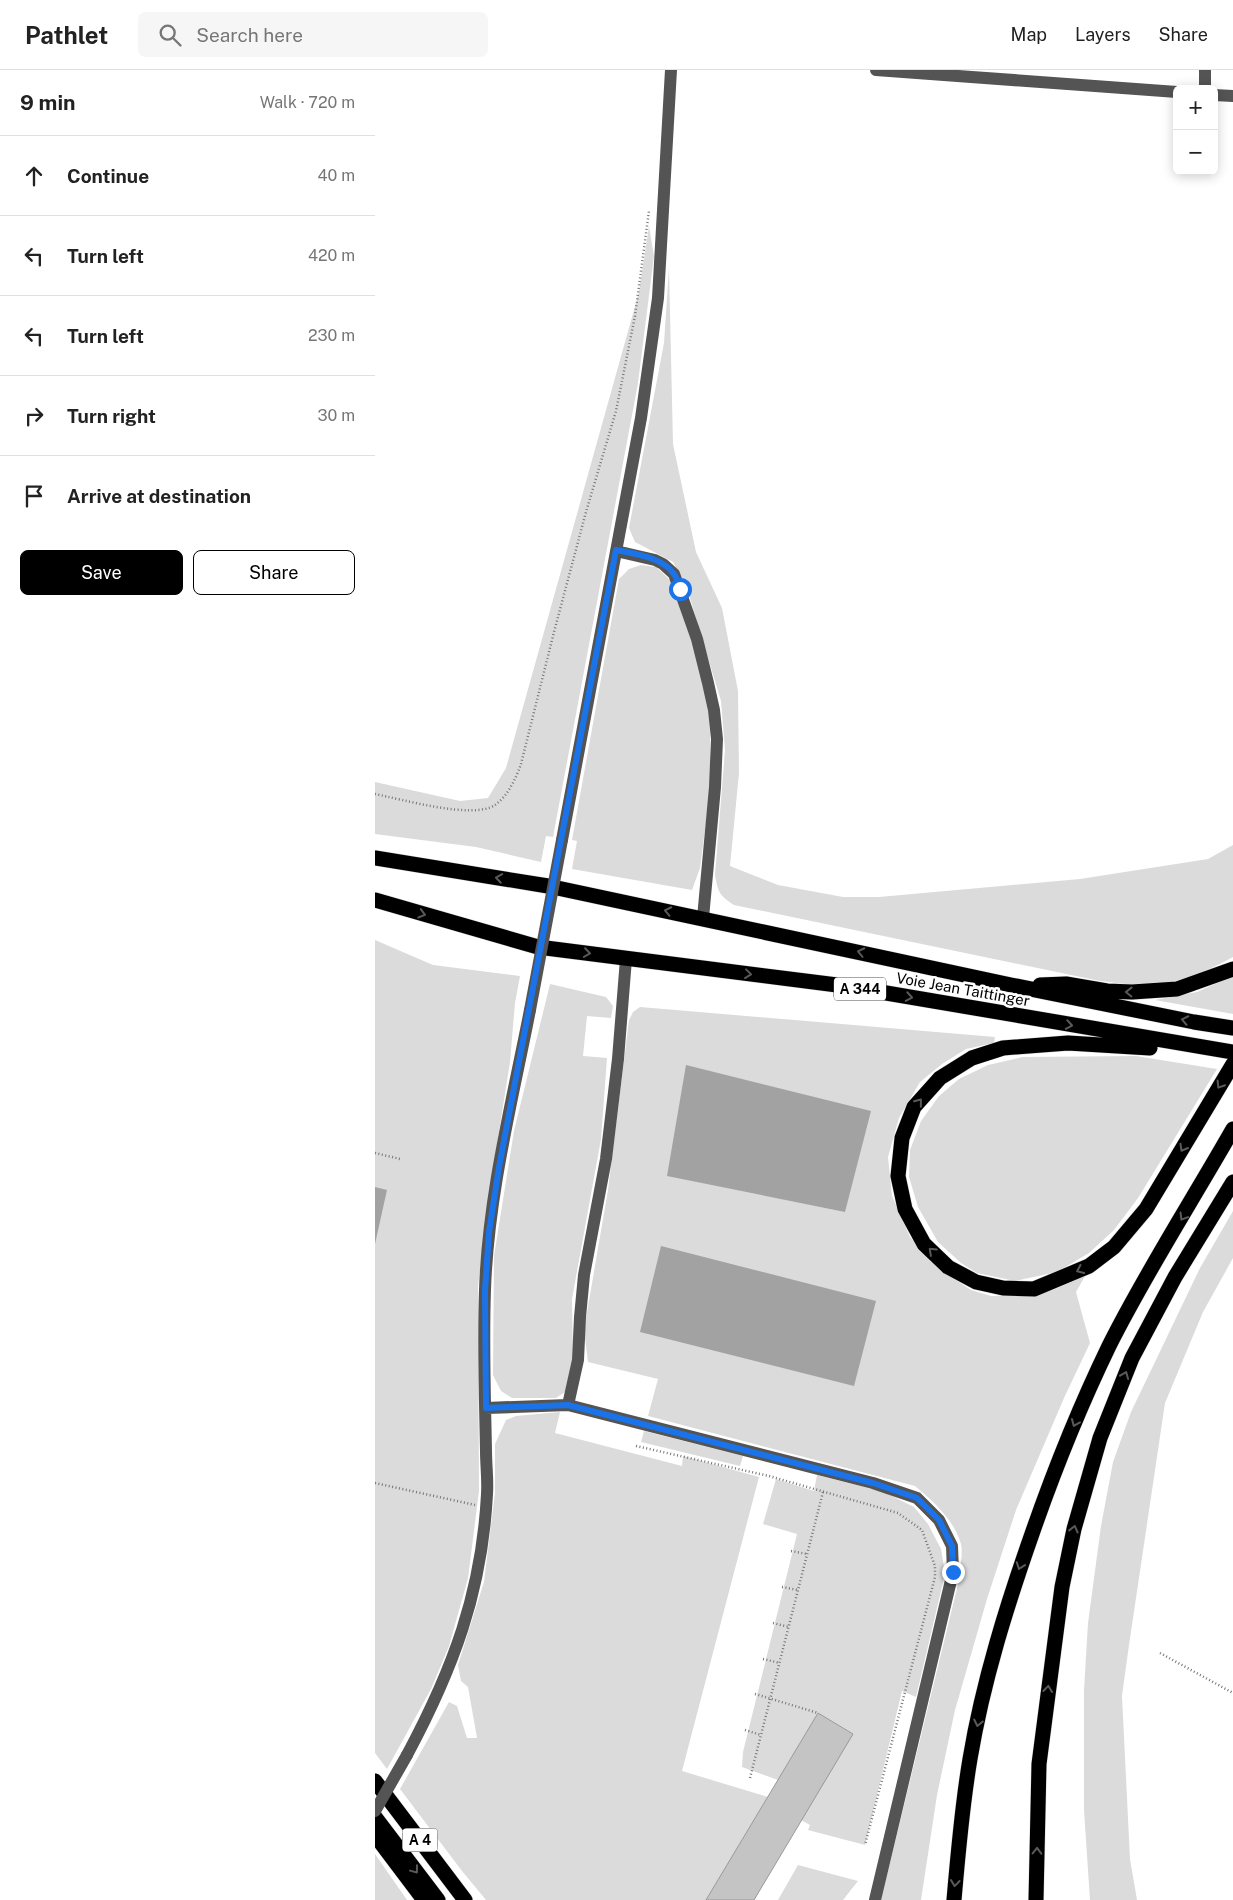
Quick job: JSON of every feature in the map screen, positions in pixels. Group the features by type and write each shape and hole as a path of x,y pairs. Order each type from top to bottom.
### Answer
{"highway":[{"name":"Voie Jean Taittinger","path":"375,858 547,886 1011,985 1233,1028"},
{"name":"Voie Jean Taittinger","path":"375,900 538,947 845,986 1233,1052"},
{"path":"1011,985 1066,984 1107,991 1132,992 1177,989 1233,969"},
{"path":"1181,1044 1161,1050 1141,1046 1068,1043 1003,1048 972,1058 940,1078 914,1107 902,1138 898,1176 905,1209 923,1244 948,1267 976,1282 1003,1288 1035,1290 1089,1266 1114,1247 1146,1209 1233,1064"},
{"path":"954,1900 970,1759 991,1665 1012,1590 1054,1470 1111,1343 1144,1282 1233,1129"},
{"path":"1036,1900 1039,1764 1062,1587 1074,1529 1100,1438 1132,1358 1175,1278 1233,1182"},
{"name":"A 4","path":"375,1781 465,1900"},
{"name":"A 4","path":"375,1817 438,1900"},
{"path":"375,1835 424,1900"}],"street":[{"path":"375,1811 407,1755 443,1684 461,1637 478,1570 486,1508 485,1290 489,1232 499,1167 641,418 657,307 663,240 671,70"},
{"path":"876,70 1173,92"},
{"path":"1205,70 1205,85"},
{"path":"1218,95 1233,96"},
{"path":"616,550 655,560 663,564 674,574 697,639 708,683 714,710 717,738 715,787 703,918"},
{"path":"568,1405 579,1360 580,1317 584,1275 606,1159 618,1059 626,959"},
{"path":"486,1408 568,1405 873,1483 917,1498 939,1520 952,1546 953,1572 875,1900"}],"path":[{"path":"375,794 448,808 484,811 496,805 515,781 586,512 616,411 633,324 650,204"},
{"path":"375,1153 400,1159"},
{"path":"636,1446 769,1476 898,1513 922,1530 935,1566 935,1578 865,1845"},
{"path":"375,1483 486,1508"},
{"path":"750,1778 823,1492"},
{"path":"791,1551 807,1554"},
{"path":"782,1587 798,1590"},
{"path":"773,1623 789,1627"},
{"path":"1160,1653 1233,1693"},
{"path":"763,1659 780,1663"},
{"path":"755,1694 818,1713"},
{"path":"745,1730 761,1735"}],"shaded area":[{"path":"649,226 654,256 638,383 553,837 546,836 541,862 476,847 375,834 375,782 460,801 488,798 506,768 639,292"},
{"path":"669,268 673,444 696,552 722,608 738,691 739,773 730,866 778,885 843,897 879,897 1080,879 1208,859 1233,845 1233,957 1199,974 1161,984 1138,985 1100,981 734,905 722,896 718,889 715,875 725,750 721,701 687,588 673,562 635,542 629,528 664,343"},
{"path":"641,565 656,567 670,580 708,683 710,791 700,868 692,890 572,869 577,841 572,840 619,579 629,569"},
{"path":"375,940 433,965 520,976 515,1003 510,1062 491,1182 478,1286 479,1491 468,1578 449,1646 431,1689 387,1769 375,1753"},
{"path":"1233,976 1233,1014 1155,1000 1197,992"},
{"path":"550,984 606,997 613,1006 611,1018 587,1016 583,1056 607,1058 601,1139 572,1299 573,1358 565,1392 556,1398 512,1398 501,1391 493,1375 494,1256 514,1131"},
{"path":"640,1007 995,1037 994,1043 966,1049 942,1064 920,1082 899,1118 888,1157 892,1196 910,1237 939,1269 971,1290 991,1296 1023,1295 1053,1290 1085,1276 1076,1292 1090,1343 1016,1510 987,1599 955,1710 937,1795 921,1900 881,1900 960,1576 962,1548 954,1527 936,1505 915,1486 648,1416 658,1379 588,1362 584,1330 608,1190 629,1020 633,1012"},
{"path":"1136,1056 1217,1069 1138,1198 1114,1230 1089,1253 1057,1272 1015,1281 977,1273 961,1263 938,1242 918,1207 909,1177 910,1150 921,1121 939,1096 959,1079 988,1065 1023,1057"},
{"path":"686,1065 871,1111 845,1212 667,1176"},
{"path":"375,1187 387,1190 375,1244"},
{"path":"1233,1211 1233,1258 1203,1312 1165,1403 1129,1645 1122,1696 1130,1859 1137,1900 1090,1900 1084,1810 1084,1690 1088,1623 1101,1526 1113,1462 1131,1412 1200,1268"},
{"path":"661,1246 876,1301 854,1386 640,1332"},
{"path":"560,1412 555,1433 682,1466 683,1456 759,1477 682,1771 768,1797 706,1900 486,1900 400,1789 449,1702 457,1706 467,1738 477,1738 468,1687 461,1681 458,1665 484,1582 495,1493 495,1444 506,1420 516,1416"},
{"path":"644,1431 743,1456 740,1466 641,1442"},
{"path":"817,1475 884,1492 914,1507 928,1524 941,1549 945,1574 916,1697 902,1691 865,1845 808,1830 810,1825 801,1820 852,1733 818,1713 778,1780 742,1767 743,1752 797,1534 763,1524 776,1479 814,1491"},
{"path":"375,1854 407,1900 375,1900"},
{"path":"798,1865 858,1881 843,1900 778,1900"}],"building":[{"path":"818,1713 853,1734 754,1900 706,1900"}],"route":[{"path":"680,589 674,574 663,564 655,560 616,550 499,1167 489,1232 484,1347 486,1408 568,1405 873,1483 917,1498 939,1520 952,1546 953,1572"}]}
